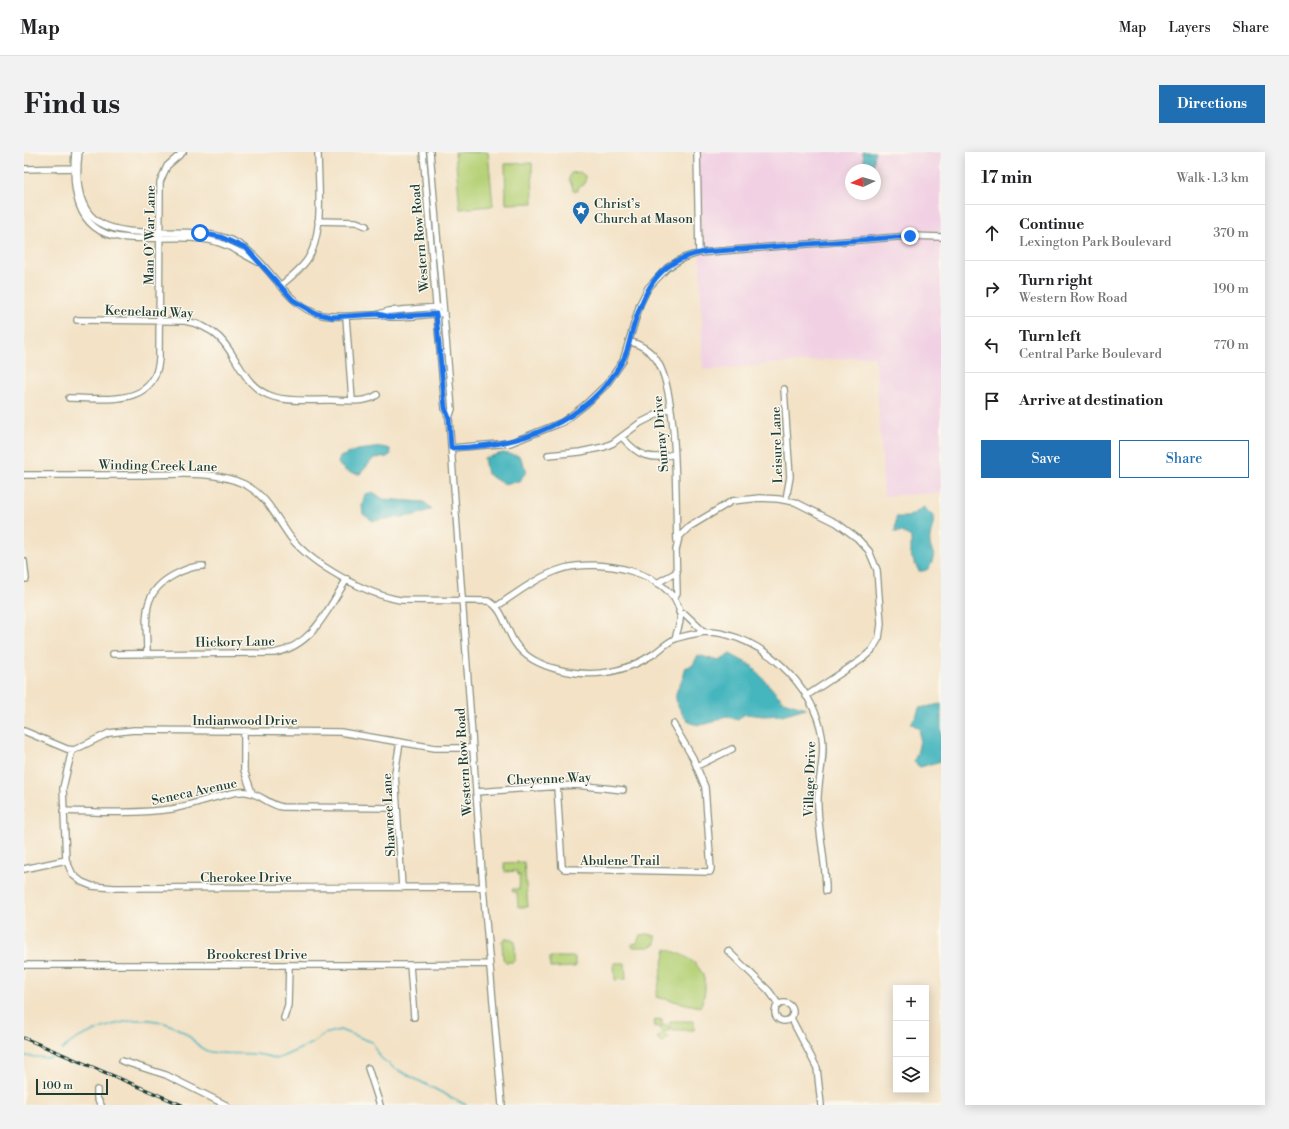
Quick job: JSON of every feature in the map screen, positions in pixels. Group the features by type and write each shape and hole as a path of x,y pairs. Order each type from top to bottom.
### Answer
{"street":[{"path":"75,152 76,168"},
{"path":"79,152 74,183 79,206 86,218 94,226 106,233 120,237 160,235 188,237 213,241 230,246 260,262 293,300 308,310 325,316 346,317 378,314 390,317 436,310 444,306"},
{"name":"Man O’ War Lane","path":"69,398 131,397 144,391 153,380 159,367 161,179 171,160 183,152"},
{"path":"280,286 300,269 310,254 316,241 318,221 318,152"},
{"name":"Western Row Road","path":"423,152 445,408 449,418 483,887 502,1105"},
{"name":"Western Row Road","path":"430,152 452,410 449,418"},
{"path":"697,152 699,253"},
{"path":"24,169 76,168"},
{"path":"318,221 356,222 366,226"},
{"path":"451,448 510,443 563,422 585,405 606,385 623,361 640,304 653,280 674,262 699,253 910,236 941,237"},
{"path":"436,310 444,313"},
{"path":"346,317 352,400"},
{"name":"Keeneland Way","path":"77,320 196,323 212,330 227,346 250,382 268,395 288,400 367,400 377,395"},
{"name":"Sunray Drive","path":"629,341 646,348 656,359 666,380 674,454 678,593 674,598"},
{"name":"Leisure Lane","path":"784,389 790,477 786,499"},
{"path":"548,455 594,450 613,443 640,423 670,408"},
{"path":"622,437 642,455 651,458 660,458 674,454"},
{"name":"Winding Creek Lane","path":"24,475 180,475 226,477 242,483 261,496 268,503 297,544 314,558 366,590 386,598 414,600 463,600"},
{"path":"677,543 681,534 689,527 729,502 746,498 786,499 812,510 857,538 873,557 878,581 881,624 876,644 861,660 806,696"},
{"path":"24,561 26,579"},
{"path":"463,600 488,601 496,607 546,575 581,565 613,566 637,573 657,583 674,598 680,612 680,623 675,639"},
{"path":"147,653 147,608 151,594 163,581 189,568 203,566"},
{"path":"657,583 677,572"},
{"name":"Hickory Lane","path":"113,654 268,653 288,650 304,641 314,630 347,579"},
{"name":"Village Drive","path":"496,607 509,634 524,653 548,667 573,673 597,675 622,670 654,654 675,639 704,632 735,637 764,651 784,668 806,696 816,716 822,736 817,805 826,876 826,892"},
{"path":"680,612 685,614 704,632"},
{"path":"673,724 697,766 732,749"},
{"name":"Indianwood Drive","path":"72,750 80,748 113,732 134,730 340,732 435,748 473,748"},
{"path":"24,731 72,750 63,788 66,860 24,869"},
{"path":"244,731 244,770 252,793"},
{"name":"Shawnee Lane","path":"400,742 395,773 402,888"},
{"name":"Abulene Trail","path":"557,786 562,867 564,869 711,872 706,794 697,766"},
{"name":"Cheyenne Way","path":"476,792 557,786 583,786 623,790"},
{"name":"Seneca Avenue","path":"63,811 155,811 190,805 243,791 252,793 275,806 282,807 397,808"},
{"name":"Cherokee Drive","path":"66,860 71,872 79,880 92,886 104,887 483,887"},
{"path":"728,951 768,991 779,1005"},
{"name":"Brookcrest Drive","path":"24,965 489,964"},
{"path":"284,1018 288,1005 289,965"},
{"path":"410,965 414,1017"},
{"path":"779,1005 786,1004 791,1006 793,1013 791,1018 817,1068 821,1105"},
{"path":"779,1005 776,1012 778,1018 784,1021 791,1018"},
{"path":"122,1061 166,1075 226,1105"},
{"path":"368,1068 380,1105"},
{"path":"97,1090 97,1098 101,1105"}],"shaded area":[{"path":"697,152 941,152 941,493 884,496 875,356 703,370"}],"green space":[{"path":"455,152 488,152 493,206 460,209"},
{"path":"532,163 533,203 506,204 505,164"},
{"path":"580,172 586,177 584,185 578,187 578,191 574,191 569,179 571,173"},
{"path":"524,862 528,907 518,907 517,892 513,892 512,889 519,889 520,875 518,875 517,871 505,872 504,863"},
{"path":"648,934 656,936 656,944 649,947 632,947 632,944 637,943 640,935"},
{"path":"505,939 512,939 515,941 515,960 513,962 506,962 503,959 502,941"},
{"path":"666,949 681,954 693,962 702,973 705,991 700,1007 656,997"},
{"path":"550,957 575,957 575,967 550,968"},
{"path":"614,963 625,963 626,979 615,980"},
{"path":"655,1019 662,1020 662,1026 666,1024 669,1029 670,1021 694,1021 694,1030 669,1030 663,1033 668,1038 663,1043 657,1038 662,1033 660,1027 654,1027"}],"water":[{"path":"863,152 875,152 874,164 864,164"},
{"path":"382,447 390,449 391,454 387,457 374,458 360,474 347,472 338,463 340,457 357,450"},
{"path":"503,453 519,456 527,471 519,481 503,484 487,474 484,458"},
{"path":"373,492 383,499 424,502 432,509 416,515 373,521 363,514 362,505 365,494"},
{"path":"924,507 934,517 930,544 934,555 930,567 926,570 919,571 911,556 911,537 902,532 895,532 896,517 908,517"},
{"path":"730,654 752,666 783,701 806,708 782,715 764,716 745,714 738,720 725,716 713,722 700,725 689,722 685,718 676,699 676,694 684,675 685,668 693,665 698,655 719,661"},
{"path":"941,704 941,761 920,767 914,762 920,741 920,732 919,728 910,723 916,717 919,708"}],"waterway":[{"path":"62,1050 79,1038 103,1028 128,1021 150,1020 163,1022 186,1033 206,1051 253,1054 269,1056 277,1059 313,1043 324,1034 340,1030 372,1042 381,1058 394,1068 466,1105"},
{"path":"24,1056 49,1058 57,1055"}],"railway":[{"path":"24,1038 182,1105"}],"place":[{"name":"Christ’s Church at Mason","path":"581,225"}],"route":[{"path":"200,233 210,234 231,240 252,252 293,300 314,313 332,317 378,314 390,317 436,314 445,408 449,418 451,448 510,443 563,422 585,405 606,385 623,361 640,304 645,293 653,280 674,262 705,252 910,236"}]}
